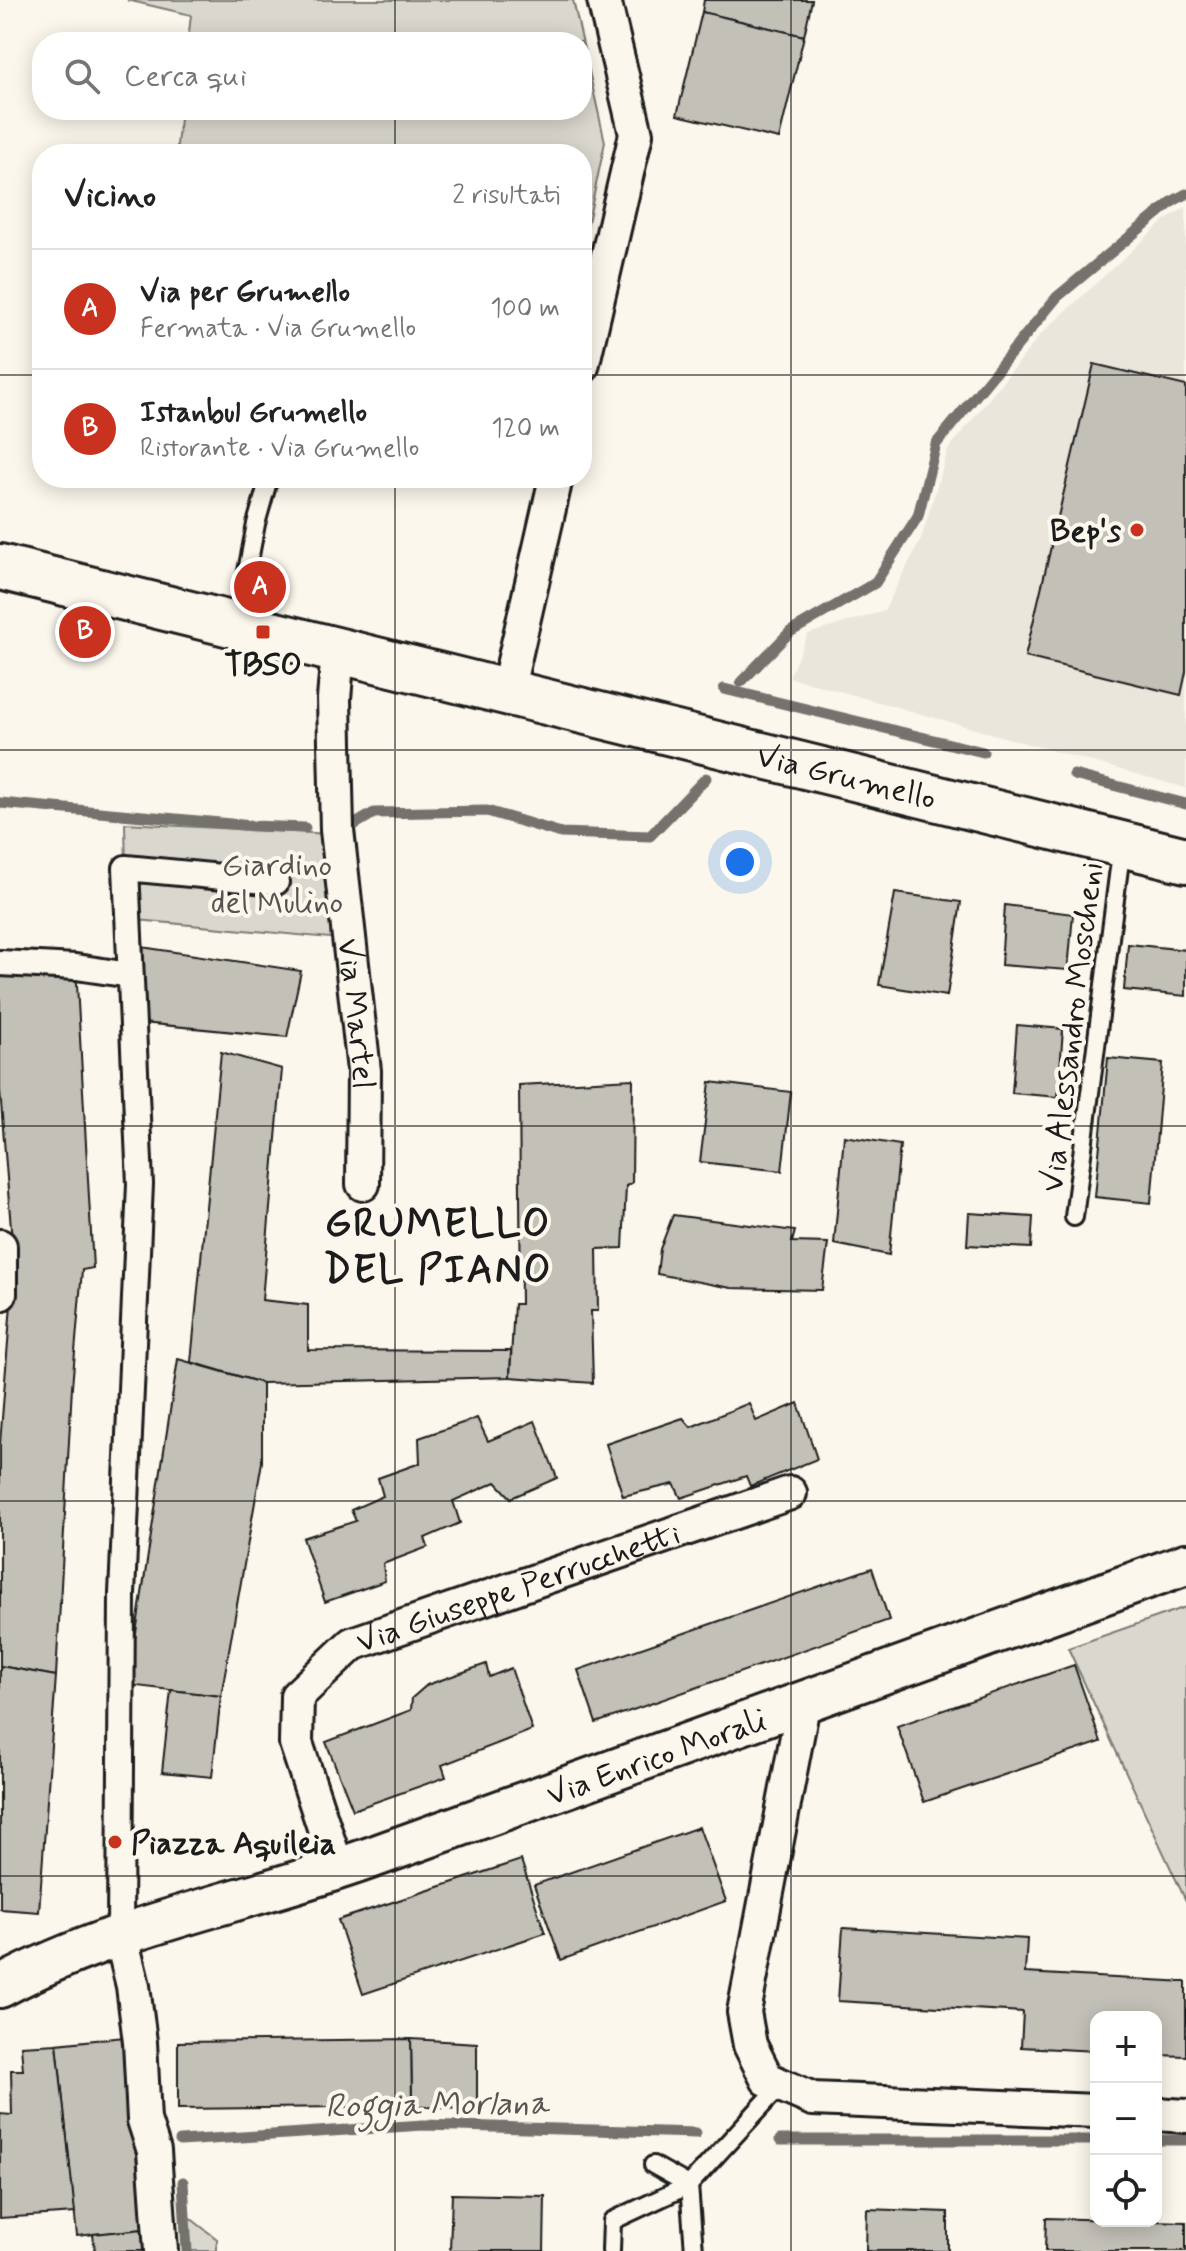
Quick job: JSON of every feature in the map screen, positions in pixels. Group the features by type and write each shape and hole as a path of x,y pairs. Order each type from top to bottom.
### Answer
{"main road":[{"name":"Via Grumello","path":"0,567 1186,860"}],"street":[{"path":"592,324 636,134 604,0"},
{"path":"507,692 554,488"},
{"name":"Via Martel","path":"338,651 334,699 337,830 364,1071 363,1184"},
{"path":"161,2251 154,2151 144,2120 133,1986 120,1933 122,1594 140,1184 126,868 276,882"},
{"path":"0,963 76,967 130,975"},
{"name":"Via Giuseppe Perrucchetti","path":"338,1870 296,1743 297,1696 352,1644 790,1493"},
{"name":"Via Enrico Morali","path":"120,1933 338,1870 803,1705 1186,1564"},
{"path":"803,1705 744,2012 750,2045 767,2079 813,2099 1090,2111"},
{"path":"0,1987 38,1967 120,1933"},
{"path":"1162,2114 1186,2116"}],"lane":[{"path":"237,626 256,524 266,488"},
{"name":"Via Alessandro Moscheni","path":"1074,1217 1123,844"},
{"path":"611,2251 612,2221 689,2185 781,2085"},
{"path":"653,2165 689,2185"},
{"path":"689,2185 694,2251"}],"shaded area":[{"path":"1186,207 1186,788 789,677 808,634 884,611 921,539 948,450 1041,334 1164,221"}],"green space":[{"path":"127,0 573,0 580,32 189,32 191,15"},
{"path":"592,84 605,142 592,204 592,144 177,144 180,120 592,120"},
{"name":"Giardino del Mulino","path":"125,823 331,834 340,939 127,919"},
{"path":"1186,1607 1186,1901 1068,1648"},
{"path":"185,2214 217,2239 217,2251 187,2251"}],"building":[{"path":"704,0 812,0 804,36 702,12"},
{"path":"702,12 804,36 779,139 677,115"},
{"path":"1094,364 1186,386 1186,672 1181,695 1025,657"},
{"path":"895,893 961,902 947,996 879,985"},
{"path":"1005,905 1073,914 1068,970 1001,965"},
{"path":"1128,944 1186,950 1186,996 1124,990"},
{"path":"128,945 301,971 287,1037 132,1022"},
{"path":"0,964 76,967 93,1268 82,1270 72,1387 56,1676 0,1666 0,1444 14,1266 0,1090"},
{"path":"1017,1025 1063,1029 1058,1097 1012,1093"},
{"path":"221,1052 282,1069 262,1300 308,1305 308,1350 511,1351 510,1377 262,1383 191,1362"},
{"path":"1108,1058 1163,1063 1151,1203 1095,1197"},
{"path":"633,1079 632,1183 626,1186 623,1248 597,1249 598,1311 591,1311 593,1383 510,1377 514,1304 521,1304 519,1085"},
{"path":"710,1082 791,1092 782,1171 700,1162"},
{"path":"844,1136 900,1145 889,1255 834,1244"},
{"path":"969,1213 1033,1217 1031,1248 967,1245"},
{"path":"673,1215 795,1231 792,1242 828,1243 822,1290 731,1288 657,1274 660,1249"},
{"path":"178,1359 262,1383 262,1462 221,1696 128,1685"},
{"path":"749,1403 756,1421 798,1403 817,1459 750,1486 746,1476 681,1498 674,1484 623,1496 606,1444 683,1418 691,1427"},
{"path":"477,1418 488,1441 535,1421 557,1478 511,1498 496,1482 453,1501 460,1523 425,1538 428,1547 383,1564 385,1581 325,1602 303,1538 356,1521 351,1510 383,1496 378,1478 420,1463 419,1438"},
{"path":"872,1568 889,1620 596,1723 578,1670"},
{"path":"486,1664 489,1677 511,1668 532,1730 442,1765 446,1777 353,1810 326,1742 411,1710 412,1698 427,1685"},
{"path":"1074,1665 1101,1742 924,1802 897,1726"},
{"path":"0,1666 56,1676 39,1912 0,1909"},
{"path":"171,1690 221,1696 212,1777 162,1772"},
{"path":"699,1827 726,1901 561,1960 534,1885"},
{"path":"521,1860 545,1933 363,1994 338,1920"},
{"path":"843,1928 1027,1939 1025,1973 1186,1982 1186,2056 1162,2055 1162,2011 1090,2011 1090,2051 1021,2047 1023,2012 838,2001"},
{"path":"124,2037 144,2229 77,2236 57,2044"},
{"path":"411,2039 477,2043 477,2110 412,2106"},
{"path":"411,2039 412,2106 178,2109 178,2042"},
{"path":"57,2044 75,2213 0,2218 0,2114 12,2115 11,2070 23,2070 21,2046"},
{"path":"452,2194 545,2196 544,2251 450,2251"},
{"path":"867,2209 948,2212 948,2251 866,2251"},
{"path":"1046,2218 1090,2219 1090,2227 1162,2227 1162,2221 1186,2222 1186,2251 1045,2251"},
{"path":"144,2229 146,2251 95,2251 93,2234"}],"waterway":[{"path":"741,682 790,632 875,583 918,516 936,444 1057,297 1173,201 1186,194"},
{"path":"724,689 983,752"},
{"path":"1074,775 1186,804"},
{"path":"347,829 374,813 487,811 561,833 650,836 706,778"},
{"path":"0,803 305,828"},
{"name":"Roggia Morlana","path":"180,2141 423,2125 696,2133"},
{"name":"Roggia Morlana","path":"780,2140 1090,2140"},
{"name":"Roggia Morlana","path":"1162,2140 1186,2140"},
{"name":"Roggia Morlana","path":"183,2182 187,2251"}],"place":[{"name":"Bep's","path":"1137,530"},
{"name":"Via per Grumello","path":"260,587"},
{"name":"Istanbul Grumello","path":"85,632"},
{"name":"TBSO","path":"263,632"},
{"name":"Piazza Aquileia","path":"115,1842"}],"district":[{"name":"GRUMELLO DEL PIANO","path":"438,1245"}]}
